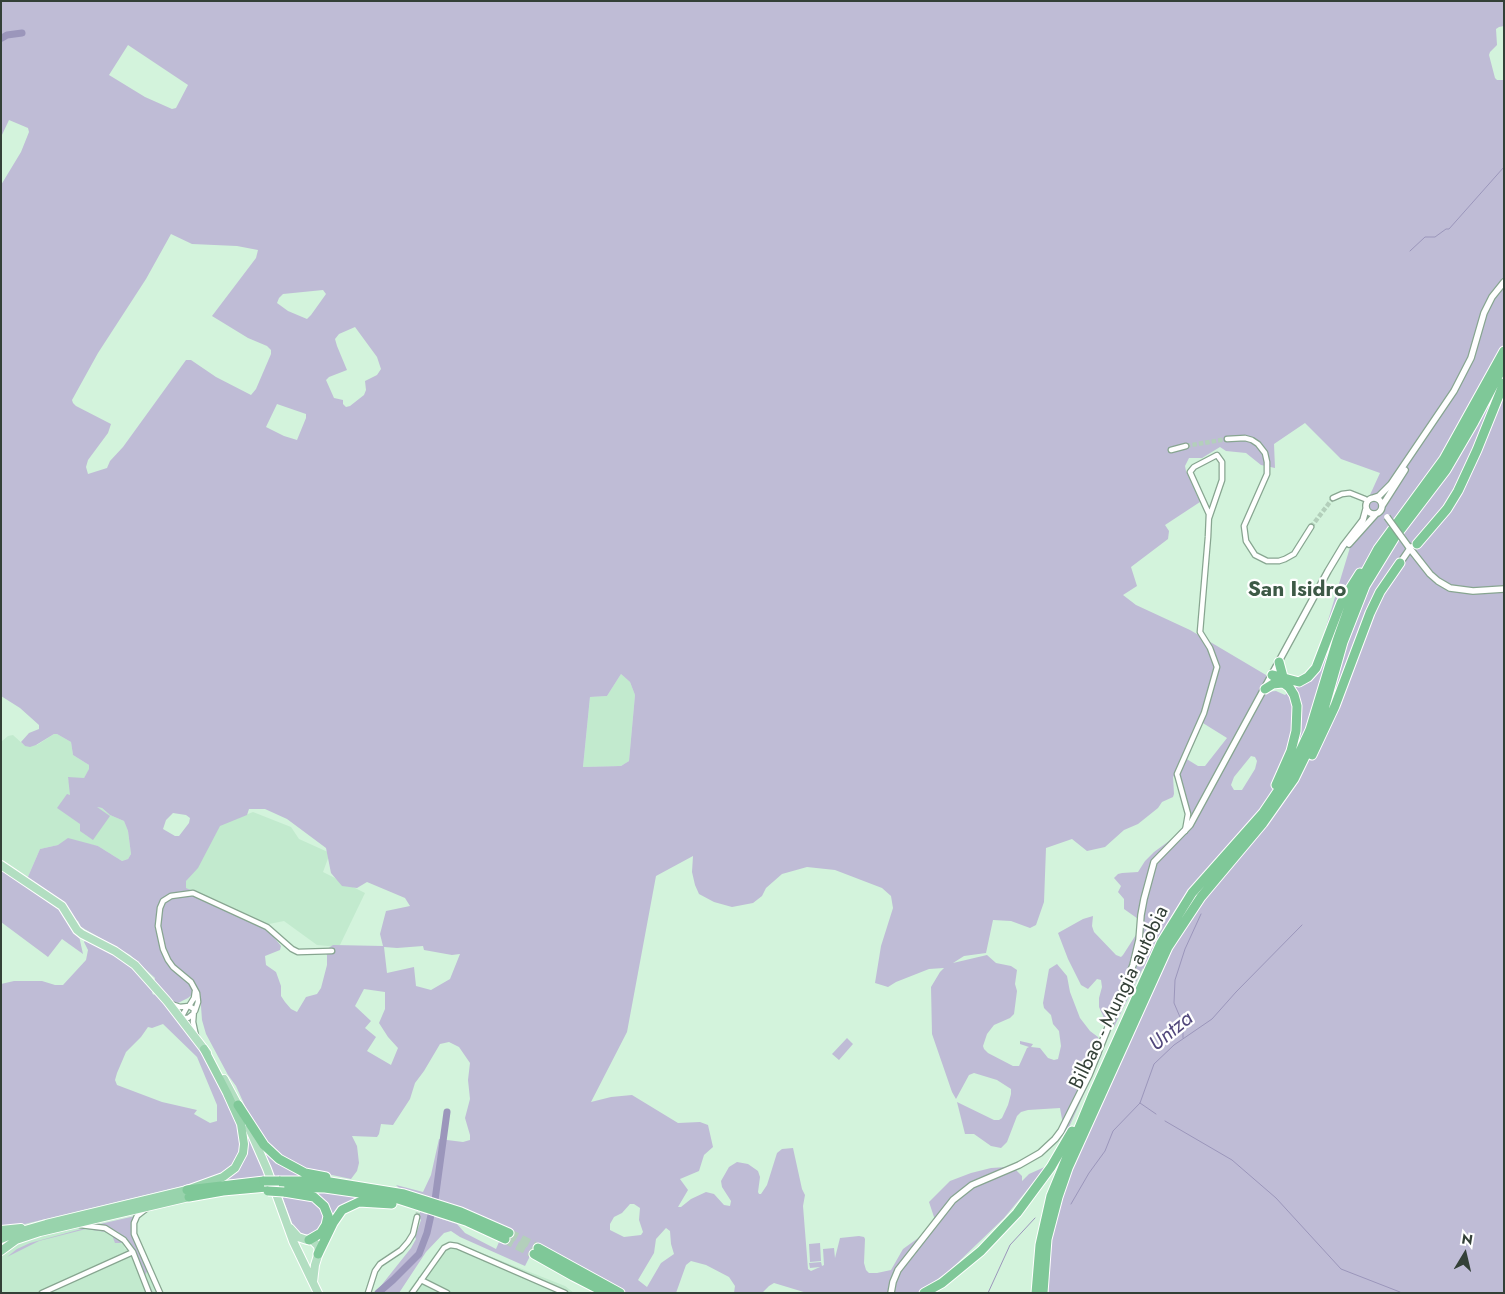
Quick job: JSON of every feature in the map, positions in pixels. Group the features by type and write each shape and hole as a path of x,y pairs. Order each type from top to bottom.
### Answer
{"highway":[{"name":"Bilbao - Mungia autobia","path":"1036,1293 1040,1245 1051,1196 1093,1094 1146,975 1170,928 1192,893 1263,812 1290,773 1310,730 1349,607 1378,549 1444,459 1504,351"},
{"name":"Bilbao - Mungia autobia","path":"1043,1293 1047,1239 1060,1190 1068,1168 1168,947 1201,897 1263,823 1294,779 1319,724 1343,642 1365,586 1395,537 1446,470 1504,365"},
{"path":"1412,546 1447,508 1458,491 1504,383"},
{"path":"1272,675 1282,680 1299,682 1308,677 1316,668 1341,603 1378,549"},
{"path":"1294,779 1300,774 1323,734 1336,706 1370,613 1380,592 1400,563"},
{"path":"1228,851 1271,792 1285,768 1291,751 1296,731 1297,706 1294,695 1282,680 1279,662"},
{"path":"1265,689 1282,680"},
{"path":"1,1251 22,1237 154,1204 188,1193 230,1173 240,1162 243,1153 244,1144 241,1124 204,1049"},
{"path":"924,1293 942,1283 981,1251 1017,1213 1051,1167 1093,1094"},
{"path":"1,1240 18,1232 46,1224 188,1193 266,1186 326,1188 395,1198 507,1236 461,1212 365,1183 305,1172 287,1164 264,1145 238,1105"},
{"path":"281,1187 324,1181 404,1194"},
{"path":"188,1193 266,1186"},
{"path":"281,1187 314,1197 324,1206 328,1216 326,1225 321,1233 308,1240"},
{"path":"317,1255 338,1215 342,1210 359,1202 386,1203 466,1221"},
{"path":"1,1230 46,1224"},
{"path":"606,1293 536,1251 620,1293"}],"main road":[{"path":"1,865 62,906 77,930 82,934 125,957 135,965 170,1004 197,1039 238,1105 257,1144 293,1241 318,1293"},
{"path":"289,1227 298,1237 317,1244 319,1249 313,1282"},
{"path":"301,1255 300,1246 308,1240"},
{"path":"301,1255 309,1260 317,1255"}],"street":[{"path":"891,1290 895,1275 904,1261 957,1196 972,1185 1035,1156 1048,1147 1061,1130 1089,1075 1133,965 1139,940 1140,915 1151,870 1158,856 1184,832 1265,689 1334,561 1363,520 1368,501 1386,490 1449,400 1471,358 1484,312 1504,282"},
{"path":"1227,439 1245,438 1252,440 1265,453 1267,474 1244,526 1246,541 1255,555 1273,562 1290,557 1312,527"},
{"path":"1171,450 1186,446"},
{"path":"1334,561 1382,506 1410,462 1416,448"},
{"path":"1184,832 1188,814 1177,774 1204,713 1217,667 1210,648 1200,632 1209,514 1190,472 1194,467 1217,455 1222,462 1222,480 1209,518"},
{"path":"1333,498 1350,493 1365,499"},
{"path":"1373,498 1379,500 1386,517 1412,546 1419,560 1438,581 1450,588 1473,591 1504,589"},
{"path":"1366,509 1368,513 1386,517"},
{"path":"1400,563 1412,546"},
{"path":"1400,563 1409,559 1419,560"},
{"path":"197,1039 194,1028 194,1012 198,997 188,978 173,967 163,949 158,926 158,914 163,902 171,896 193,893 267,927 298,952 332,951"},
{"path":"181,1018 194,998 195,990"},
{"path":"170,1004 192,1006 194,1012"},
{"path":"181,1018 188,1018 194,1012"},
{"path":"154,1204 137,1216 133,1228 136,1241 160,1293"},
{"path":"368,1293 375,1271 380,1264 401,1250 408,1242 417,1217"},
{"path":"73,1224 105,1228 124,1240 133,1252 149,1293"},
{"path":"412,1293 444,1248 453,1245 565,1293"},
{"path":"42,1293 133,1252"},
{"path":"422,1280 447,1293"}],"shaded area":[{"path":"1,1 1504,1 1504,26 1496,29 1497,45 1489,55 1495,78 1497,80 1504,80 1504,1293 1046,1293 1052,1234 1064,1189 1147,1001 1143,968 1113,1029 1104,1018 1099,1007 1102,987 1101,980 1097,979 1088,989 1081,985 1058,933 1083,919 1093,916 1092,926 1094,932 1116,955 1121,957 1123,955 1141,927 1141,921 1124,909 1124,899 1118,892 1121,886 1114,878 1122,873 1138,872 1154,852 1184,830 1188,820 1177,780 1173,776 1173,797 1162,802 1158,808 1138,824 1124,830 1105,847 1087,851 1072,839 1046,848 1044,902 1036,925 1030,928 1011,921 993,920 986,953 964,956 953,963 987,955 996,963 1011,966 1017,970 1014,1014 1010,1018 994,1025 987,1034 983,1046 988,1053 1013,1066 1019,1066 1029,1047 1020,1044 1020,1041 1033,1044 1031,1047 1040,1048 1048,1058 1058,1059 1061,1046 1059,1031 1053,1024 1051,1015 1044,1008 1043,1003 1049,969 1057,964 1067,976 1070,992 1080,1018 1090,1031 1098,1037 1102,1054 1065,1136 1060,1108 1021,1112 1017,1116 1007,1142 1001,1148 991,1146 974,1134 965,1134 957,1102 994,1120 999,1120 1002,1118 1008,1105 1011,1089 997,1080 974,1073 969,1075 956,1099 952,1092 932,1034 931,987 944,968 929,969 888,987 875,983 881,946 893,908 891,896 882,888 835,870 807,867 782,874 753,903 732,907 714,902 699,894 692,872 693,856 656,876 627,1032 591,1102 611,1097 632,1095 678,1123 700,1122 708,1125 713,1147 704,1155 699,1171 680,1179 688,1190 678,1207 706,1192 714,1194 724,1205 730,1206 731,1201 722,1187 721,1181 729,1167 737,1162 748,1164 758,1171 760,1177 758,1192 761,1194 767,1185 777,1153 782,1149 793,1148 805,1195 803,1206 808,1269 811,1271 820,1267 810,1268 809,1263 821,1262 822,1266 824,1265 823,1249 834,1248 835,1258 840,1238 859,1236 865,1239 864,1263 866,1270 869,1273 877,1273 891,1270 903,1249 921,1236 935,1220 929,1202 950,1181 991,1168 1006,1167 1016,1170 1022,1176 1022,1181 1029,1174 1047,1166 1004,1218 949,1271 918,1293 807,1293 774,1283 762,1293 734,1293 735,1286 729,1277 706,1265 691,1261 686,1265 676,1293 626,1293 536,1244 525,1266 460,1237 451,1231 444,1233 426,1252 399,1293 381,1293 380,1287 416,1239 421,1220 419,1218 420,1212 457,1224 465,1233 496,1249 499,1242 504,1243 510,1231 464,1211 464,1208 400,1189 396,1185 423,1192 431,1175 439,1139 463,1142 470,1140 465,1118 470,1099 468,1080 470,1063 459,1047 449,1042 440,1044 415,1083 410,1099 393,1125 381,1124 377,1137 352,1136 357,1146 359,1163 357,1171 351,1179 313,1171 294,1164 279,1155 254,1126 236,1086 206,1034 202,1020 200,993 195,992 176,1004 154,982 155,978 130,955 81,927 65,907 27,879 40,849 58,845 68,838 98,846 122,861 128,859 131,854 128,831 124,821 97,807 110,816 93,840 80,831 80,824 57,808 67,794 70,795 68,777 84,778 89,765 73,755 71,742 57,734 36,745 25,746 21,742 29,733 39,729 39,725 20,708 1,696 1,185 21,152 29,132 28,128 9,120 1,137","holes":["128,45 188,85 176,108 172,109 145,97 109,75","171,234 192,244 237,246 258,250 256,258 212,316 271,350 256,389 251,395 216,377 191,360 186,360 123,447 110,461 107,468 88,474 86,467 88,460 108,433 111,424 76,406 72,400 98,353 146,279","323,290 326,294 307,319 288,311 277,303 283,294","355,327 377,357 381,369 377,375 365,381 366,390 364,395 346,407 343,404 343,400 334,398 326,380 347,370 335,339 339,334","277,404 306,414 297,440 266,427","1305,423 1341,459 1380,473 1358,521 1313,670 1285,695 1276,691 1266,692 1266,675 1190,630 1136,605 1123,595 1137,586 1131,567 1168,539 1169,531 1165,525 1200,502 1186,471 1185,466 1189,458 1202,458 1220,447 1226,451 1246,453 1261,465 1275,468 1274,444","621,674 630,682 635,695 629,761 621,766 583,767 590,697 607,696","1198,720 1227,738 1205,766 1198,766 1185,758","1251,756 1255,757 1257,761 1255,769 1242,790 1234,790 1231,785 1234,777","249,809 265,809 287,819 326,848 331,873 342,886 357,888 367,882 405,898 410,906 386,911 380,934 383,946 333,945 324,951 327,955 327,965 321,988 317,994 306,997 297,1012 291,1009 281,996 281,986 276,972 266,965 265,956 280,950 281,946 261,921 186,888 186,881 198,868 220,826 247,815","173,813 186,815 190,818 189,823 179,836 175,836 163,829 166,820","423,946 424,950 452,955 460,954 450,979 431,990 416,986 414,967 387,973 384,947","364,989 385,992 385,1009 379,1023 398,1048 391,1065 367,1051 376,1037 365,1028 371,1021 355,1006","630,1204 640,1208 639,1220 643,1232 641,1235 624,1237 610,1230 610,1224 614,1217 622,1213","666,1228 670,1231 674,1254 661,1263 647,1287 638,1280 654,1253 656,1239"]},
{"path":"621,674 630,682 635,695 629,761 621,766 583,767 590,697 607,696"},
{"path":"54,734 71,742 73,755 89,765 90,769 84,778 68,778 69,782 88,805 102,808 110,815 124,821 128,831 131,854 128,859 122,861 98,846 88,844 58,845 40,849 27,879 1,863 1,742 8,736 13,735 25,746 37,745"},
{"path":"253,812 291,827 299,839 330,853 323,872 365,893 339,947 317,945 284,921 269,924 214,899 193,891 186,892 184,884 220,825"},
{"path":"1,867 62,909 79,936 83,954 62,939 48,957 1,922"},
{"path":"86,939 114,954 128,965 144,980 154,995 156,993 183,1027 202,1052 233,1113 241,1134 242,1143 236,1162 221,1175 25,1224 1,1227 1,984 14,981 42,981 63,985 86,960 88,950 84,942","holes":["163,1024 197,1057 217,1105 217,1121 210,1123 194,1114 197,1110 162,1102 117,1085 115,1080 126,1052 148,1027 152,1028"]},
{"path":"847,1038 853,1044 839,1060 832,1054"},
{"path":"240,1115 266,1176 225,1180 236,1172 245,1157"},
{"path":"258,1139 267,1150 322,1178 275,1177"},
{"path":"316,1191 380,1200 349,1203 321,1244 318,1239 331,1217 307,1193"},
{"path":"282,1196 306,1198 321,1205 325,1221 314,1235 302,1234 294,1228"},
{"path":"77,1211 81,1230 99,1229 107,1231 123,1243 125,1249 141,1245 163,1293 1,1293 1,1227 25,1224"},
{"path":"135,1216 131,1226 133,1237 148,1270 145,1275 153,1293 151,1293 135,1252 129,1243 118,1232 100,1224"},
{"path":"85,1228 107,1231 118,1237 123,1243 115,1243 112,1235 105,1232 86,1229 39,1241 7,1257 17,1249 30,1243"},
{"path":"454,1242 565,1286 574,1293 407,1293 442,1245"},
{"path":"820,1243 821,1261 810,1262 809,1244"}],"waterway":[{"path":"2,38 7,35 22,33"},
{"path":"1410,251 1425,237 1435,237 1449,229 1504,167"},
{"path":"1183,1038 1183,1024 1174,1003 1175,980 1185,949 1201,914"},
{"name":"Untza","path":"1071,1204 1089,1173 1105,1151 1113,1131 1140,1103 1154,1064 1174,1045 1212,1019 1302,925"},
{"path":"1140,1103 1156,1114"},
{"path":"435,1200 447,1112"},
{"path":"1165,1121 1232,1160 1276,1198 1341,1269 1400,1292"},
{"path":"378,1293 419,1254 431,1215"},
{"name":"Untza","path":"988,1293 1010,1245 1035,1218"}],"tunnel":[{"path":"1186,446 1227,439"},
{"path":"1311,527 1333,498"},
{"path":"417,1217 423,1192"},
{"path":"509,1233 538,1248"},
{"path":"505,1239 534,1254"}],"district":[{"name":"San Isidro","path":"1297,591"}]}
